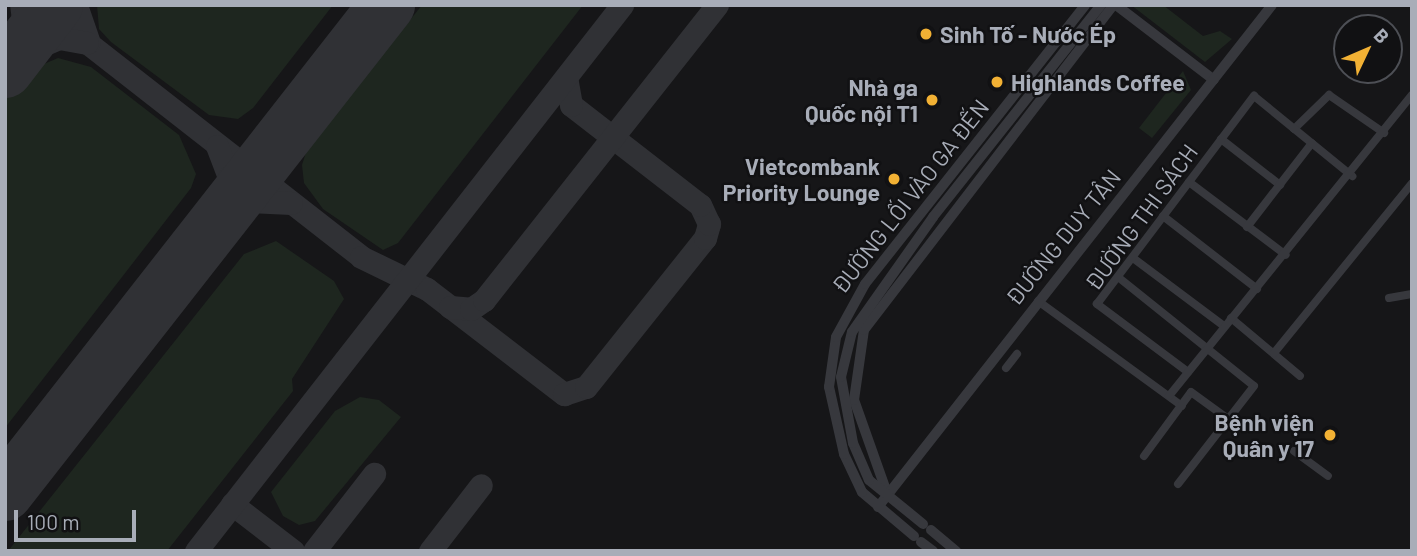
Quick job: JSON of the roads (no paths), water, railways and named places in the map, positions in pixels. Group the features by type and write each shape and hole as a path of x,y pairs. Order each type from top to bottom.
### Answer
{"street":[{"name":"ĐƯỜNG LỐI VÀO GA ĐẾN","path":"878,507 855,482 833,420 830,371 840,326 865,284 1085,5"},
{"path":"956,551 888,496 864,471 845,418 842,367 859,319 1101,5"},
{"path":"888,496 854,400 864,330 1115,5 1214,80"},
{"name":"ĐƯỜNG DUY TÂN","path":"878,507 1272,5"},
{"path":"1352,176 1294,129 1329,95 1384,133"},
{"path":"1169,396 1224,326 1352,176 1412,95"},
{"name":"ĐƯỜNG THI SÁCH","path":"1188,372 1097,304 1254,96 1294,129"},
{"path":"1221,139 1280,185"},
{"path":"1247,227 1312,143"},
{"path":"1189,182 1286,255"},
{"path":"1274,353 1412,183"},
{"path":"1163,216 1257,289"},
{"path":"1133,257 1224,326"},
{"path":"1118,277 1254,386 1178,484"},
{"path":"1390,298 1412,294"},
{"path":"1038,301 1181,406"},
{"path":"1231,318 1300,376"},
{"path":"1006,368 1017,354"},
{"path":"1144,456 1191,392 1228,419"},
{"path":"1294,452 1328,476"},
{"path":"878,507 933,551"}],"place":[{"name":"Sinh Tố - Nước Ép","path":"926,34"},
{"name":"Highlands Coffee","path":"997,82"},
{"name":"Nhà ga Quốc nội T1","path":"932,100"},
{"name":"Vietcombank Priority Lounge","path":"894,179"},
{"name":"Bệnh viện Quân y 17","path":"1330,435"}]}
